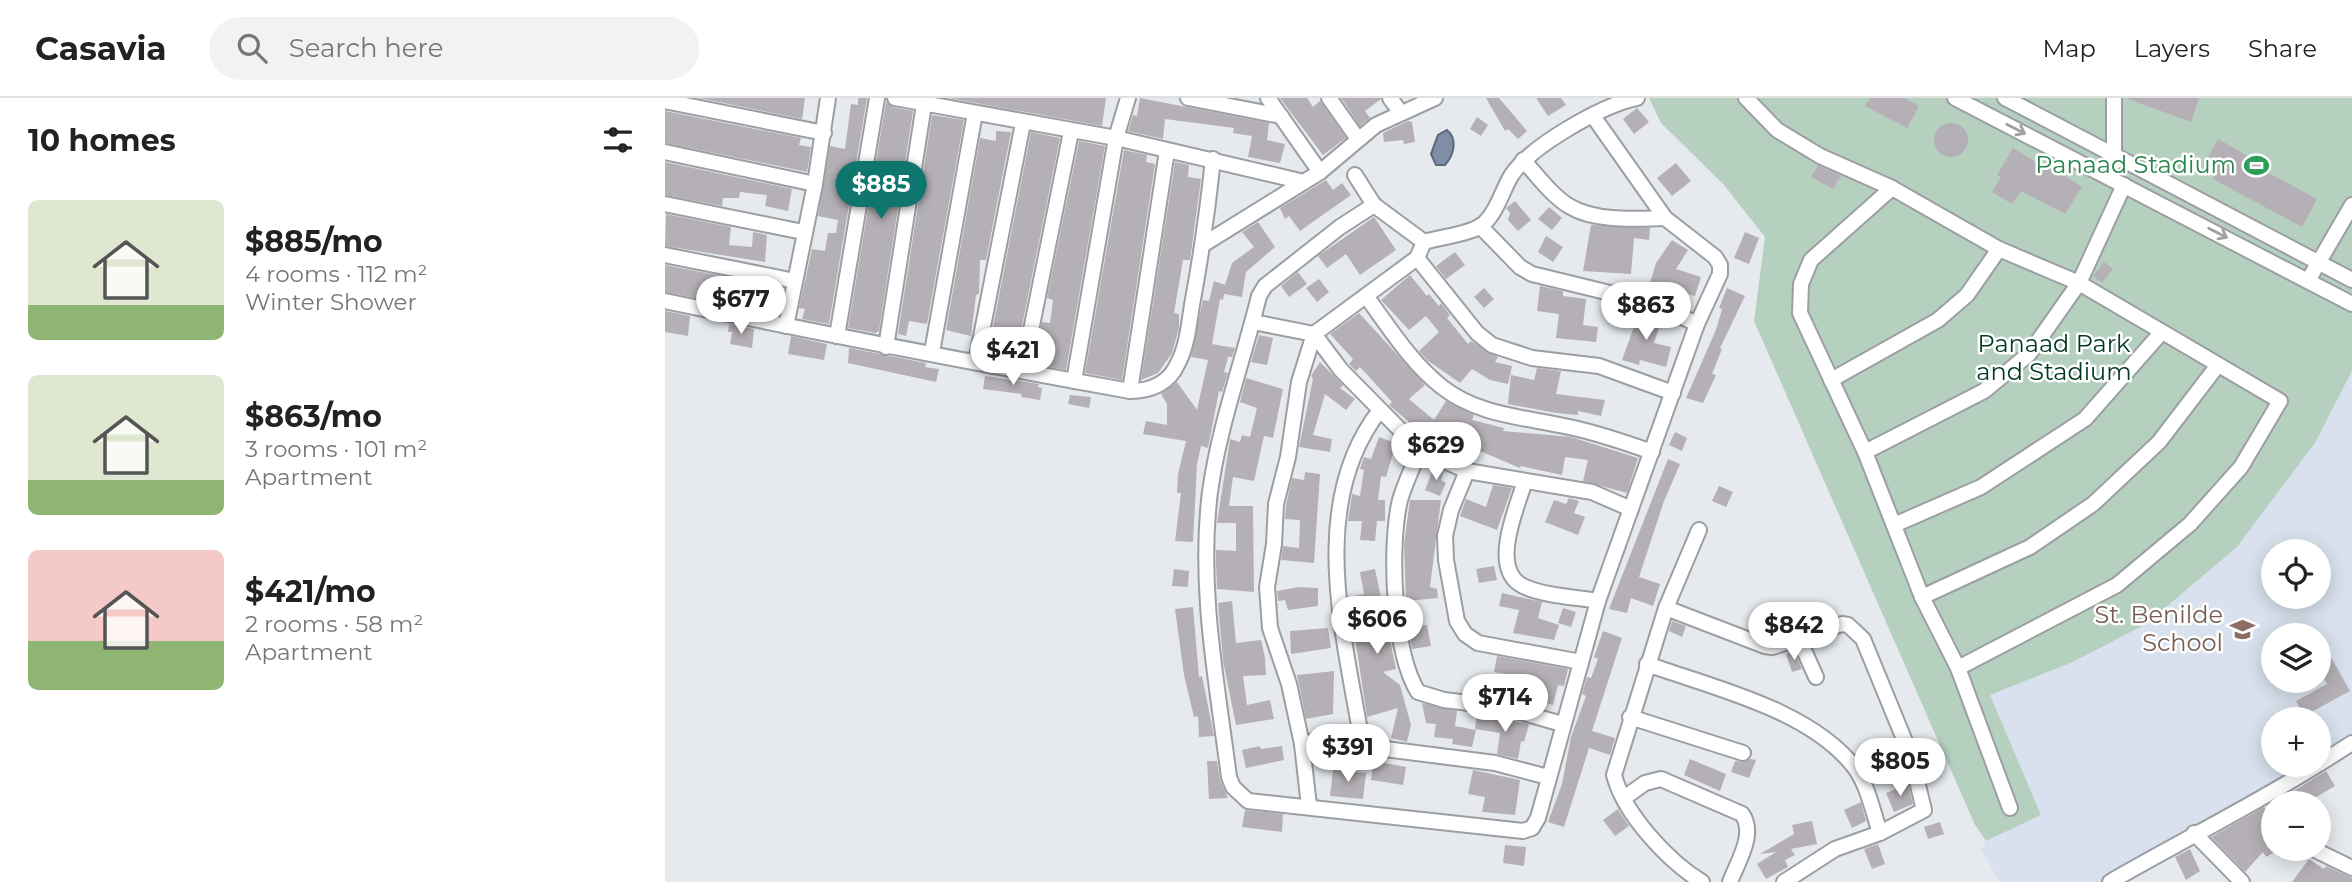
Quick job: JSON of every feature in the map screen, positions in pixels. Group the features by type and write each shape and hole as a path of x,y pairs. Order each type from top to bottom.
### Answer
{"street":[{"path":"786,326 803,232 815,184 828,98"},
{"path":"837,336 877,98"},
{"path":"895,98 925,100 975,113 1117,138 1304,182"},
{"path":"1074,381 1117,138 1128,98"},
{"path":"1188,98 1281,116"},
{"path":"1268,98 1320,172"},
{"path":"1329,98 1358,139"},
{"path":"1390,98 1401,113"},
{"path":"1204,244 1320,172 1358,139 1401,113 1435,98"},
{"path":"1746,98 1777,130 1809,150 1892,188 1999,249 2079,283 2280,401 2241,467 2190,524 2117,585 1958,668"},
{"path":"1955,98 2309,279 2352,304"},
{"path":"2005,98 2352,280"},
{"path":"1865,452 1985,391 2029,354 2079,283 2118,181 2114,156 2114,98"},
{"path":"1424,242 1480,226 1523,160 1593,116 1632,99"},
{"path":"886,347 925,100"},
{"path":"665,101 824,132"},
{"path":"932,352 975,113"},
{"path":"1374,205 1340,227 1265,286 1226,418 1210,491 1207,603 1233,787 1248,801 1523,831 1532,828 1538,818 1598,601 1697,324 1720,274 1720,265 1715,257 1665,218 1593,116"},
{"path":"976,362 1023,122"},
{"path":"1023,370 1071,132"},
{"path":"1130,391 1167,151"},
{"path":"665,152 815,184"},
{"path":"665,301 886,347 932,352 1130,391 1149,391 1161,384 1178,364 1204,244 1213,159"},
{"path":"1523,160 1569,207 1631,219 1665,218"},
{"path":"1355,175 1374,205 1424,242"},
{"path":"1892,188 1811,260 1801,284 1800,313 1865,452 1922,597 1958,668 2010,807"},
{"path":"665,204 803,232"},
{"path":"2309,279 2352,205"},
{"path":"1480,226 1520,267 1532,274 1646,301 1697,324"},
{"path":"1309,806 1302,744 1289,684 1270,628 1267,586 1275,544 1276,504 1288,457 1299,382 1314,334 1417,258 1424,242"},
{"path":"1832,380 1938,320 1967,295 1999,249"},
{"path":"665,255 795,281"},
{"path":"1417,258 1477,333 1492,345 1532,358 1599,366 1673,393"},
{"path":"1366,296 1422,370 1443,388 1469,404 1502,415 1602,434 1652,452"},
{"path":"1253,322 1314,334 1341,370 1420,450 1467,471 1593,492 1631,509"},
{"path":"1894,525 1981,487 2085,419 2161,333"},
{"path":"1922,597 2029,547 2093,503 2159,442 2218,365"},
{"path":"1380,410 1362,433 1350,459 1337,524 1336,579 1360,732 1377,748 1495,763 1548,777"},
{"path":"1420,450 1401,499 1395,530 1394,578 1409,677 1418,692 1444,700 1503,707 1562,724"},
{"path":"1467,471 1451,510 1445,536 1457,621 1465,634 1478,643 1581,662"},
{"path":"1525,481 1506,545 1510,573 1522,586 1598,601"},
{"path":"1699,530 1647,664 1614,775 1623,798 1677,867 1702,882"},
{"path":"1667,608 1772,647 1826,627 1848,625 1863,639 1882,681 1911,756 1924,810 1880,833 1835,849 1784,882"},
{"path":"1799,639 1816,677"},
{"path":"1647,664 1765,706 1825,738 1857,771 1880,833"},
{"path":"1630,717 1744,753"},
{"path":"1302,744 1360,732"},
{"path":"2331,756 2352,743"},
{"path":"2284,791 2302,777"},
{"path":"1623,798 1645,783 1661,779 1742,814 1747,822 1748,832 1730,882"},
{"path":"2110,882 2126,878 2194,833 2261,806"},
{"path":"2194,833 2242,882"},
{"path":"2331,858 2352,868"}],"shaded area":[{"name":"St. Benilde School","path":"2352,371 2352,735 2331,748 2331,707 2261,707 2261,777 2282,777 2105,882 2000,882 1981,850 1986,841 2041,815 1989,695 2073,662 2145,624 2237,547 2315,443"}],"green space":[{"name":"Panaad Park and Stadium","path":"1649,98 2352,98 2352,371 2315,443 2237,547 2146,624 2073,662 1990,695 2041,815 1986,841 1975,825 1754,321 1765,237 1724,185 1661,123"}],"water":[{"path":"1447,130 1454,142 1451,157 1445,165 1436,165 1431,154 1438,135"}],"building":[{"path":"699,98 805,98 802,119"},
{"path":"858,98 867,98 829,324 802,319 805,309 799,308 812,249 825,251 828,233 836,233 838,220 818,216 830,146 845,149 851,104 858,105"},
{"path":"949,98 1106,98 1102,126"},
{"path":"1140,98 1269,123 1267,140 1285,144 1280,163 1248,157 1252,136 1233,133 1234,128 1165,119 1163,139 1128,131 1133,115 1137,116"},
{"path":"1280,98 1307,98 1313,107 1320,101 1346,138 1323,155"},
{"path":"1341,98 1381,99 1365,111 1370,118 1360,126"},
{"path":"1486,98 1499,98 1527,131 1518,139 1508,129 1505,131"},
{"path":"1536,98 1561,98 1566,105 1548,116"},
{"path":"1870,98 1904,98 1919,106 1907,128 1865,106"},
{"path":"2125,98 2199,98 2191,122"},
{"path":"886,102 893,107 913,111 879,331 875,333 848,328"},
{"path":"1637,108 1649,122 1634,134 1623,119"},
{"path":"665,111 801,138 799,145 811,147 807,172 665,143"},
{"path":"932,115 964,120 927,324 909,321 906,336 898,334"},
{"path":"1477,117 1488,125 1481,136 1470,129"},
{"path":"1408,121 1412,122 1415,142 1384,142 1383,133"},
{"path":"1951,123 1963,128 1968,140 1963,152 1951,157 1939,152 1934,140 1939,128"},
{"path":"996,131 1011,132 986,260 980,260 979,294 976,295 971,336 946,330 980,138 996,141"},
{"path":"1031,132 1060,138 1015,360 988,352"},
{"path":"2218,139 2269,168 2267,172 2317,199 2302,227 2213,179 2215,175 2203,168"},
{"path":"1079,141 1105,146 1066,370 1034,364 1042,322 1050,323 1053,300 1047,298"},
{"path":"2013,148 2044,167 2046,163 2082,187 2065,214 2021,191 2012,204 1992,192 2001,177 1997,175"},
{"path":"1124,150 1147,155 1146,162 1155,164 1122,380 1085,373"},
{"path":"665,162 792,189 788,211 765,206 767,195 740,192 739,198 723,198 722,206 665,195"},
{"path":"1175,162 1189,165 1188,177 1201,179 1190,260 1183,260 1174,313 1179,314 1179,328 1172,353 1158,373 1141,380"},
{"path":"1676,163 1691,181 1672,196 1657,178"},
{"path":"1818,165 1841,176 1833,189 1811,177"},
{"path":"1326,180 1333,190 1342,183 1351,195 1300,231 1289,216 1285,219 1280,208"},
{"path":"1515,201 1531,220 1518,231 1508,220 1510,213 1506,208"},
{"path":"1549,207 1562,218 1552,230 1538,219"},
{"path":"666,214 731,227 729,245 752,247 753,232 767,235 765,262 665,246"},
{"path":"1374,217 1396,250 1360,275 1346,254 1327,268 1318,256"},
{"path":"1258,222 1275,247 1246,272 1242,297 1224,294 1223,300 1220,299 1212,344 1235,348 1232,357 1228,357 1224,372 1228,373 1222,392 1219,391 1208,448 1201,446 1197,464 1193,542 1175,541 1181,493 1177,493 1178,474 1186,441 1143,434 1146,421 1167,425 1167,404 1161,394 1177,382 1197,410 1208,360 1191,357 1203,300 1209,301 1214,281 1225,285 1232,263 1254,247 1242,232"},
{"path":"1591,225 1650,228 1649,240 1634,238 1631,274 1583,271"},
{"path":"1745,232 1759,238 1749,264 1734,258"},
{"path":"1546,236 1563,247 1553,262 1538,252"},
{"path":"1672,240 1688,250 1676,269 1701,277 1695,296 1650,283 1656,263"},
{"path":"1455,252 1465,265 1446,279 1436,266"},
{"path":"2104,262 2113,269 2102,283 2093,276"},
{"path":"665,265 773,286 768,312 665,292"},
{"path":"1298,272 1307,284 1289,297 1281,286"},
{"path":"1410,275 1427,296 1429,294 1439,306 1441,303 1450,315 1447,318 1468,344 1471,341 1498,357 1495,362 1512,366 1508,384 1490,380 1472,369 1460,383 1427,360 1419,351 1439,332 1426,316 1409,330 1381,300"},
{"path":"1319,279 1329,292 1317,302 1306,288"},
{"path":"1540,286 1563,291 1563,296 1586,299 1583,325 1598,327 1596,342 1556,338 1559,314 1537,311"},
{"path":"1484,288 1494,299 1484,308 1474,297"},
{"path":"1727,288 1745,296 1720,348 1722,349 1712,374 1716,375 1703,403 1686,398 1716,330 1722,309 1719,308"},
{"path":"1640,310 1662,318 1654,343 1671,347 1666,367 1640,360 1639,365 1622,360"},
{"path":"665,311 690,316 688,336 665,332"},
{"path":"1359,313 1425,385 1409,399 1434,420 1446,401 1474,415 1472,420 1504,428 1503,431 1571,437 1638,458 1627,493 1583,481 1588,460 1565,457 1562,475 1521,466 1520,468 1459,442 1440,443 1446,434 1422,433 1389,405 1392,402 1360,367 1356,371 1349,364 1353,359 1330,334"},
{"path":"729,324 754,329 752,348 730,344 732,332 728,332"},
{"path":"1259,335 1273,338 1267,365 1251,362"},
{"path":"791,336 827,344 824,360 788,354"},
{"path":"849,348 926,363 925,367 939,369 936,382 848,363"},
{"path":"1320,362 1343,385 1340,388 1355,399 1346,410 1325,394 1313,435 1332,439 1330,452 1299,447 1313,379 1311,376"},
{"path":"1537,368 1561,371 1556,394 1605,400 1601,416 1578,411 1578,415 1556,413 1508,404 1511,375 1534,380"},
{"path":"985,376 1039,384 1038,387 1042,388 1040,400 1021,397 1022,394 983,389"},
{"path":"1246,378 1283,389 1273,438 1264,436 1254,481 1233,477 1229,506 1253,506 1254,592 1217,589 1216,563 1216,550 1236,551 1236,523 1217,523 1230,439 1240,442 1242,435 1250,437 1257,408 1240,402"},
{"path":"1070,395 1091,397 1089,408 1068,404"},
{"path":"1675,432 1687,438 1682,451 1669,445"},
{"path":"1379,437 1396,443 1386,477 1381,476 1378,500 1385,500 1385,521 1377,521 1375,541 1360,540 1362,521 1348,521 1352,494 1360,496 1364,470 1360,469 1364,457 1371,459"},
{"path":"1668,459 1680,464 1664,501 1639,577 1660,584 1653,606 1631,598 1627,613 1609,609"},
{"path":"1434,467 1444,471 1441,480 1446,483 1440,496 1425,490"},
{"path":"1305,472 1320,474 1314,563 1281,560 1283,546 1299,548 1300,520 1285,519 1286,505 1292,478 1304,480"},
{"path":"1493,485 1512,488 1497,530 1460,516 1466,499 1486,507"},
{"path":"1719,486 1733,492 1726,507 1712,501"},
{"path":"1569,498 1579,501 1574,513 1585,517 1578,535 1545,522 1554,500 1566,504"},
{"path":"1410,500 1441,500 1430,587 1437,589 1438,598 1406,601 1404,544"},
{"path":"1494,566 1497,580 1479,583 1476,569"},
{"path":"1174,569 1189,571 1188,587 1172,586"},
{"path":"1375,569 1396,669 1383,672 1400,685 1411,725 1407,742 1391,738 1398,708 1367,717 1349,597 1364,594 1360,572"},
{"path":"1299,587 1318,588 1318,606 1288,610 1285,600 1278,601 1277,591"},
{"path":"1502,593 1542,602 1538,618 1559,625 1554,640 1513,633 1519,610 1499,606"},
{"path":"1232,601 1236,643 1261,640 1265,658 1266,675 1243,676 1247,705 1270,700 1274,719 1236,725 1223,661 1218,603"},
{"path":"1193,607 1199,677 1202,676 1214,736 1199,737 1198,716 1194,717 1184,675 1175,609"},
{"path":"1563,608 1576,612 1571,627 1558,623"},
{"path":"1672,621 1686,626 1682,637 1669,631"},
{"path":"1427,625 1431,646 1412,649 1409,628"},
{"path":"1328,628 1331,648 1291,654 1290,631"},
{"path":"1603,631 1622,638 1592,731 1615,738 1610,755 1589,748 1564,827 1548,822 1562,784 1571,737 1586,696 1582,694 1587,677 1591,678 1598,659 1594,657"},
{"path":"1794,651 1802,669 1792,672 1786,654"},
{"path":"1497,656 1568,669 1564,686 1558,685 1553,705 1535,700 1537,692 1517,687 1520,676 1494,672"},
{"path":"2331,657 2350,691 2321,707 2299,707 2296,701 2311,693 2331,693"},
{"path":"1334,671 1333,714 1306,719 1297,675"},
{"path":"1422,703 1457,711 1455,726 1476,730 1472,747 1452,744 1453,739 1434,737 1436,724 1426,723"},
{"path":"1477,714 1529,724 1524,742 1521,741 1518,759 1497,754 1500,733 1475,729"},
{"path":"1260,746 1261,749 1282,746 1284,760 1246,768 1242,750"},
{"path":"1330,748 1334,755 1317,765 1313,752"},
{"path":"1690,759 1726,774 1720,791 1684,775"},
{"path":"1756,760 1749,778 1731,772 1735,761 1744,762"},
{"path":"1207,761 1217,761 1220,780 1228,798 1209,799"},
{"path":"1374,761 1406,767 1403,785 1371,780"},
{"path":"1333,770 1366,773 1363,799 1330,796"},
{"path":"1473,770 1520,780 1515,815 1482,812 1485,797 1468,794"},
{"path":"2316,777 2330,777 2335,786 2326,791 2294,791"},
{"path":"1908,784 1913,804 1894,812 1886,793"},
{"path":"1861,802 1866,821 1852,828 1844,810"},
{"path":"1618,809 1629,826 1615,836 1603,820"},
{"path":"2261,809 2261,854 2245,872 2211,837"},
{"path":"1245,810 1283,814 1282,832 1242,827"},
{"path":"1812,821 1817,844 1791,849 1795,855 1785,860 1788,867 1766,879 1757,864 1776,852 1760,854 1794,834 1792,825"},
{"path":"1940,822 1944,834 1928,839 1924,827"},
{"path":"1878,844 1885,864 1872,869 1864,849"},
{"path":"1505,845 1526,847 1524,866 1503,863"},
{"path":"2190,849 2200,871 2186,880 2175,857"},
{"path":"2308,861 2352,878 2352,882 2292,882"}],"place":[{"name":"Panaad Stadium","path":"2256,165"},
{"name":"St. Benilde School","path":"2243,629"}]}
